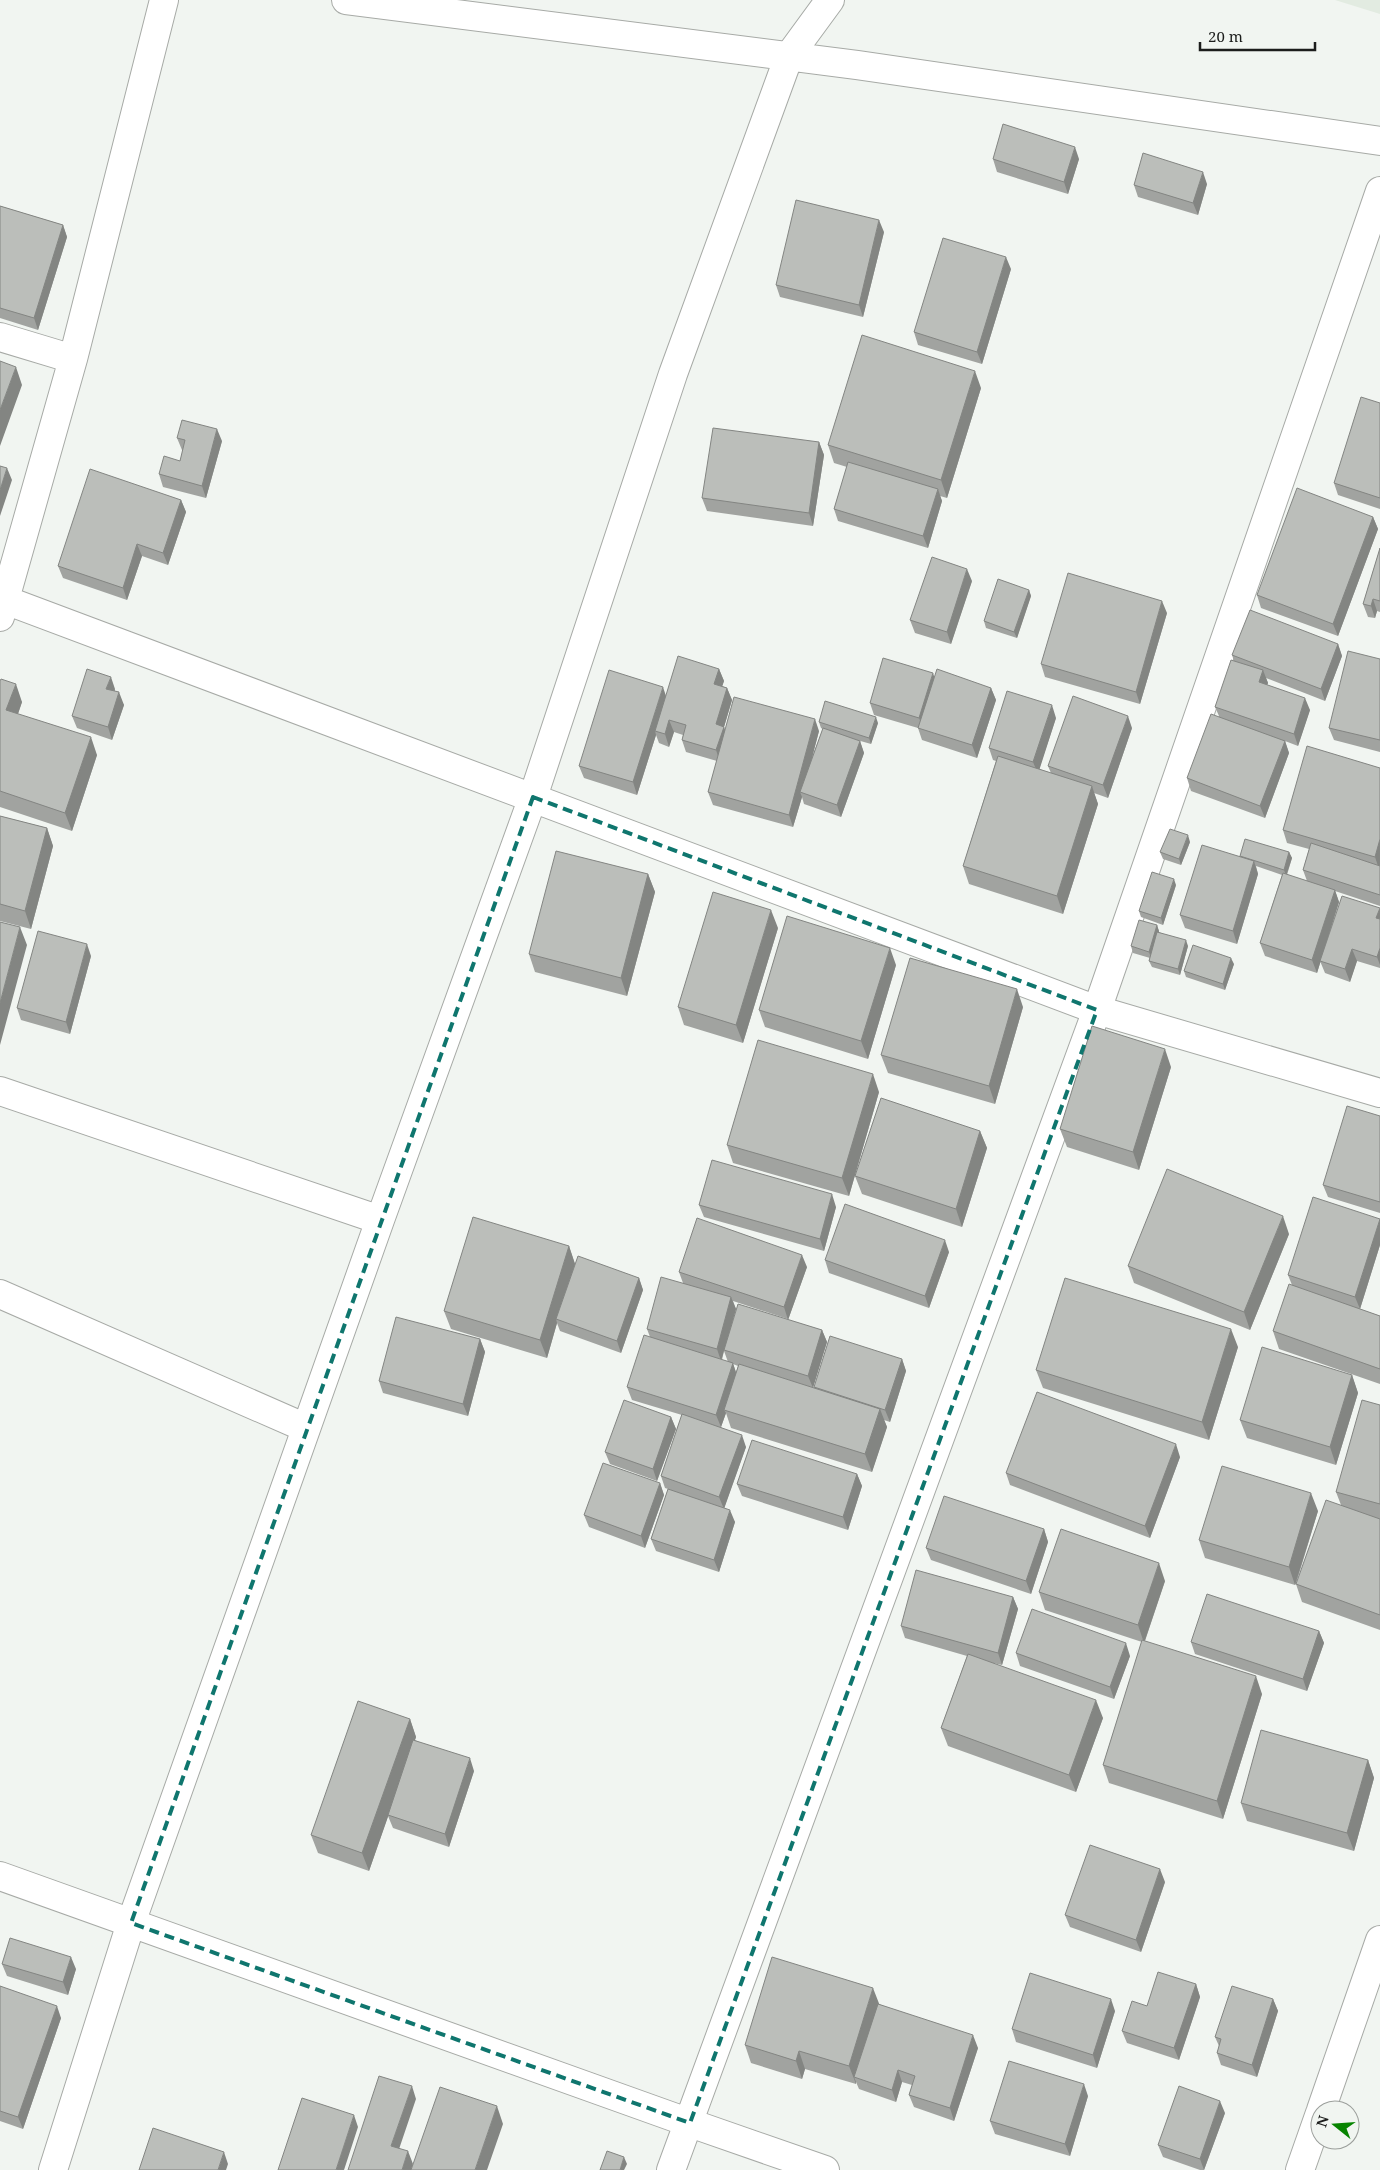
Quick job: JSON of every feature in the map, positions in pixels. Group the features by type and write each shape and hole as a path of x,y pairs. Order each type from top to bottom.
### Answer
{"street":[{"path":"164,0 73,359 2,605 533,797 1097,1010 1380,1093"},
{"path":"346,0 789,56 1380,141"},
{"path":"53,2170 131,1924 380,1220 533,797 673,374 789,56 830,0"},
{"path":"671,2170 690,2123 1097,1010 1380,191"},
{"path":"0,336 73,359"},
{"path":"0,1091 380,1220"},
{"path":"0,1294 306,1428"},
{"path":"0,1876 825,2170"},
{"path":"1324,2100 1380,1940"},
{"path":"1300,2170 1310,2141"}],"highlighted area":[{"path":"533,797 1097,1010 690,2123 131,1923"}],"shaded area":[{"path":"1335,0 1380,0 1380,14"}],"building":[{"path":"1003,124 1075,147 1064,182 993,159"},
{"path":"1143,153 1203,172 1193,203 1134,185"},
{"path":"796,200 879,220 859,305 776,285"},
{"path":"0,206 63,225 34,318 0,308"},
{"path":"943,238 1006,257 977,352 914,332"},
{"path":"862,335 975,371 941,480 828,445"},
{"path":"0,361 16,367 0,410"},
{"path":"1361,397 1380,403 1380,498 1334,483"},
{"path":"182,420 217,429 202,486 159,474 164,456 180,461 185,440 177,438"},
{"path":"713,428 819,442 809,513 702,498"},
{"path":"848,462 938,489 923,536 834,509"},
{"path":"0,466 7,468 0,490"},
{"path":"90,469 181,500 163,553 137,544 123,588 58,566"},
{"path":"1297,488 1373,517 1333,624 1257,595"},
{"path":"1380,548 1380,601 1373,599 1371,606 1363,604"},
{"path":"932,557 967,569 947,632 910,620"},
{"path":"1068,573 1162,601 1136,692 1041,664"},
{"path":"998,579 1029,590 1014,632 984,621"},
{"path":"1250,610 1338,644 1321,689 1232,655"},
{"path":"1348,651 1380,659 1380,740 1329,728"},
{"path":"678,656 719,669 714,684 727,688 716,724 724,727 716,750 682,740 686,725 669,720 665,734 655,731"},
{"path":"883,658 933,673 919,718 870,703"},
{"path":"1231,660 1263,670 1259,682 1305,698 1294,734 1215,707"},
{"path":"87,669 111,677 106,689 119,692 108,727 72,716"},
{"path":"937,669 991,688 972,745 918,728"},
{"path":"609,670 663,687 633,782 579,766"},
{"path":"1,679 16,684 6,710 91,737 65,813 0,791"},
{"path":"1007,691 1052,705 1033,762 989,748"},
{"path":"1073,696 1128,716 1103,785 1048,766"},
{"path":"734,697 815,719 789,815 708,792"},
{"path":"825,701 876,717 869,738 819,722"},
{"path":"1211,714 1285,741 1260,806 1187,778"},
{"path":"823,728 860,741 837,805 800,792"},
{"path":"1307,746 1380,768 1380,839 1375,857 1283,830"},
{"path":"998,756 1092,786 1057,896 963,866"},
{"path":"0,816 47,828 25,911 0,904"},
{"path":"1170,829 1188,835 1179,859 1160,852"},
{"path":"1245,839 1289,852 1284,870 1240,856"},
{"path":"1311,843 1380,866 1380,895 1303,870"},
{"path":"1202,845 1254,861 1233,931 1180,915"},
{"path":"556,851 648,874 621,978 529,954"},
{"path":"1152,872 1174,879 1161,918 1139,911"},
{"path":"1283,873 1335,890 1312,960 1260,943"},
{"path":"713,892 771,910 736,1025 678,1007"},
{"path":"1342,896 1380,908 1376,918 1380,919 1380,948 1377,957 1352,949 1345,969 1320,961"},
{"path":"787,916 890,948 861,1041 759,1010"},
{"path":"1139,920 1157,925 1149,952 1131,946"},
{"path":"0,922 20,927 0,1003"},
{"path":"38,931 87,944 66,1022 17,1008"},
{"path":"1157,932 1186,940 1178,969 1149,961"},
{"path":"1193,945 1231,958 1223,984 1184,971"},
{"path":"910,958 1017,989 989,1086 881,1055"},
{"path":"1092,1026 1165,1049 1133,1152 1060,1129"},
{"path":"758,1040 873,1074 842,1178 727,1145"},
{"path":"881,1098 980,1131 956,1209 855,1176"},
{"path":"1347,1106 1380,1116 1380,1202 1323,1185"},
{"path":"712,1160 832,1194 820,1239 699,1205"},
{"path":"1167,1169 1283,1216 1244,1312 1128,1266"},
{"path":"1313,1197 1380,1219 1355,1297 1288,1275"},
{"path":"845,1204 945,1240 925,1296 825,1260"},
{"path":"473,1217 569,1246 540,1340 444,1311"},
{"path":"697,1218 802,1255 784,1307 679,1272"},
{"path":"578,1256 639,1278 617,1341 556,1319"},
{"path":"661,1277 731,1297 717,1349 647,1329"},
{"path":"1065,1278 1231,1329 1202,1422 1036,1370"},
{"path":"1289,1284 1380,1316 1380,1369 1273,1331"},
{"path":"738,1304 822,1330 808,1376 724,1350"},
{"path":"396,1317 480,1339 463,1404 379,1381"},
{"path":"644,1335 733,1363 716,1415 627,1387"},
{"path":"830,1336 902,1359 885,1410 814,1387"},
{"path":"1262,1347 1352,1375 1330,1447 1240,1420"},
{"path":"739,1364 880,1409 865,1454 724,1410"},
{"path":"1037,1392 1176,1444 1145,1526 1006,1473"},
{"path":"624,1400 671,1417 653,1469 605,1452"},
{"path":"1362,1400 1380,1405 1380,1504 1336,1492"},
{"path":"682,1414 742,1435 719,1497 661,1476"},
{"path":"752,1440 857,1474 843,1517 737,1484"},
{"path":"603,1463 660,1483 641,1536 584,1515"},
{"path":"1222,1466 1311,1493 1289,1567 1199,1540"},
{"path":"668,1489 730,1510 714,1560 651,1539"},
{"path":"944,1496 1044,1529 1026,1581 926,1548"},
{"path":"1326,1500 1380,1519 1380,1615 1296,1584"},
{"path":"1061,1529 1159,1563 1138,1625 1039,1592"},
{"path":"916,1570 1013,1597 998,1653 901,1626"},
{"path":"1207,1594 1319,1631 1303,1679 1191,1642"},
{"path":"1032,1609 1126,1643 1110,1687 1016,1653"},
{"path":"1142,1640 1256,1676 1217,1801 1103,1765"},
{"path":"968,1654 1096,1700 1069,1775 941,1728"},
{"path":"358,1701 410,1719 362,1853 311,1835"},
{"path":"1261,1730 1368,1760 1347,1833 1241,1803"},
{"path":"413,1740 470,1758 445,1834 388,1815"},
{"path":"1090,1845 1160,1869 1136,1940 1065,1915"},
{"path":"10,1938 71,1957 63,1982 2,1964"},
{"path":"772,1957 873,1988 849,2066 799,2051 796,2061 745,2045"},
{"path":"1158,1972 1196,1984 1174,2048 1122,2031 1132,2001 1147,2006"},
{"path":"1030,1973 1111,1999 1093,2055 1012,2029"},
{"path":"0,1986 57,2006 18,2117 0,2111"},
{"path":"1232,1986 1273,1999 1252,2065 1217,2053 1221,2039 1215,2037"},
{"path":"878,2004 973,2035 950,2108 909,2095 915,2076 898,2070 892,2090 854,2077"},
{"path":"1009,2061 1084,2084 1065,2144 990,2121"},
{"path":"379,2076 412,2086 391,2146 408,2151 402,2170 348,2170"},
{"path":"1179,2086 1220,2101 1200,2159 1158,2145"},
{"path":"440,2087 497,2106 475,2170 411,2170"},
{"path":"302,2098 354,2115 336,2170 278,2170"},
{"path":"153,2128 224,2152 218,2170 139,2170"},
{"path":"607,2151 624,2157 620,2170 600,2170"}]}
